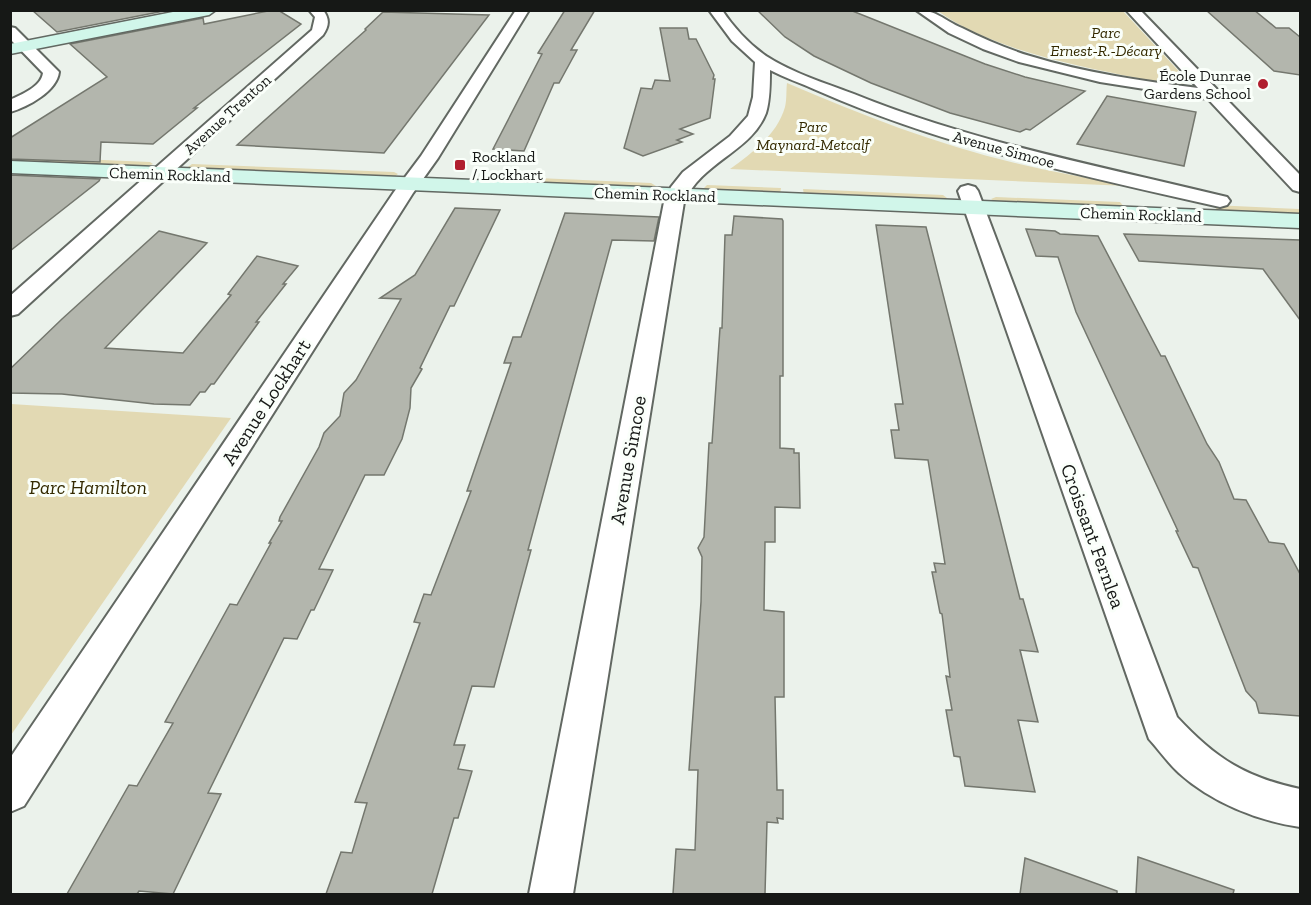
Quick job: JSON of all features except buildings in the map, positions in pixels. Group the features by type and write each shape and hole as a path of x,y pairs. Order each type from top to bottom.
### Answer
{"street":[{"path":"15,40 159,10"},
{"path":"15,40 209,10"},
{"name":"Avenue Trenton","path":"10,309 318,32 322,25 322,18 315,10"},
{"name":"Avenue Lockhart","path":"10,794 523,10"},
{"name":"Avenue Simcoe","path":"715,10 742,42 763,60 862,104 928,128 1002,150 1220,201"},
{"path":"922,10 956,31 1020,57 1139,85 1213,95"},
{"path":"1132,10 1300,186"},
{"path":"10,107 38,91 50,80 51,72 15,40"},
{"path":"680,187 740,138 758,114 763,60"},
{"name":"Chemin Rockland","path":"10,152 177,159 416,176 971,199 1300,220"},
{"name":"Chemin Rockland","path":"10,167 160,173 416,176"},
{"name":"Avenue Simcoe","path":"551,894 680,187"},
{"name":"Chemin Rockland","path":"971,199 1300,204"},
{"name":"Croissant Fernlea","path":"971,199 1162,727 1197,764 1232,787 1277,804 1300,808"}],"green space":[{"name":"Parc Ernest-R.-Décary","path":"938,11 1123,11 1187,80 1187,83 1162,84 1033,54 982,36"},
{"name":"Parc Maynard-Metcalf","path":"787,83 871,117 956,147 1029,166 1128,186 730,169 755,150 776,126 785,107"},
{"path":"10,156 150,162 153,164 143,168 11,162"},
{"path":"192,164 394,172 398,174 393,178 185,169"},
{"path":"515,177 651,183 656,186 654,188 512,183"},
{"path":"707,185 781,188 780,194 706,190 704,188"},
{"path":"803,189 943,195 947,198 945,200 804,195"},
{"path":"996,197 1120,202 1125,208 996,202 991,199"},
{"path":"1213,205 1299,209 1300,215 1219,212"},
{"name":"Parc Hamilton","path":"10,404 231,418 11,735"}],"place":[{"name":"École Dunrae Gardens School","path":"1263,84"},
{"name":"Rockland / Lockhart","path":"460,165"}]}
